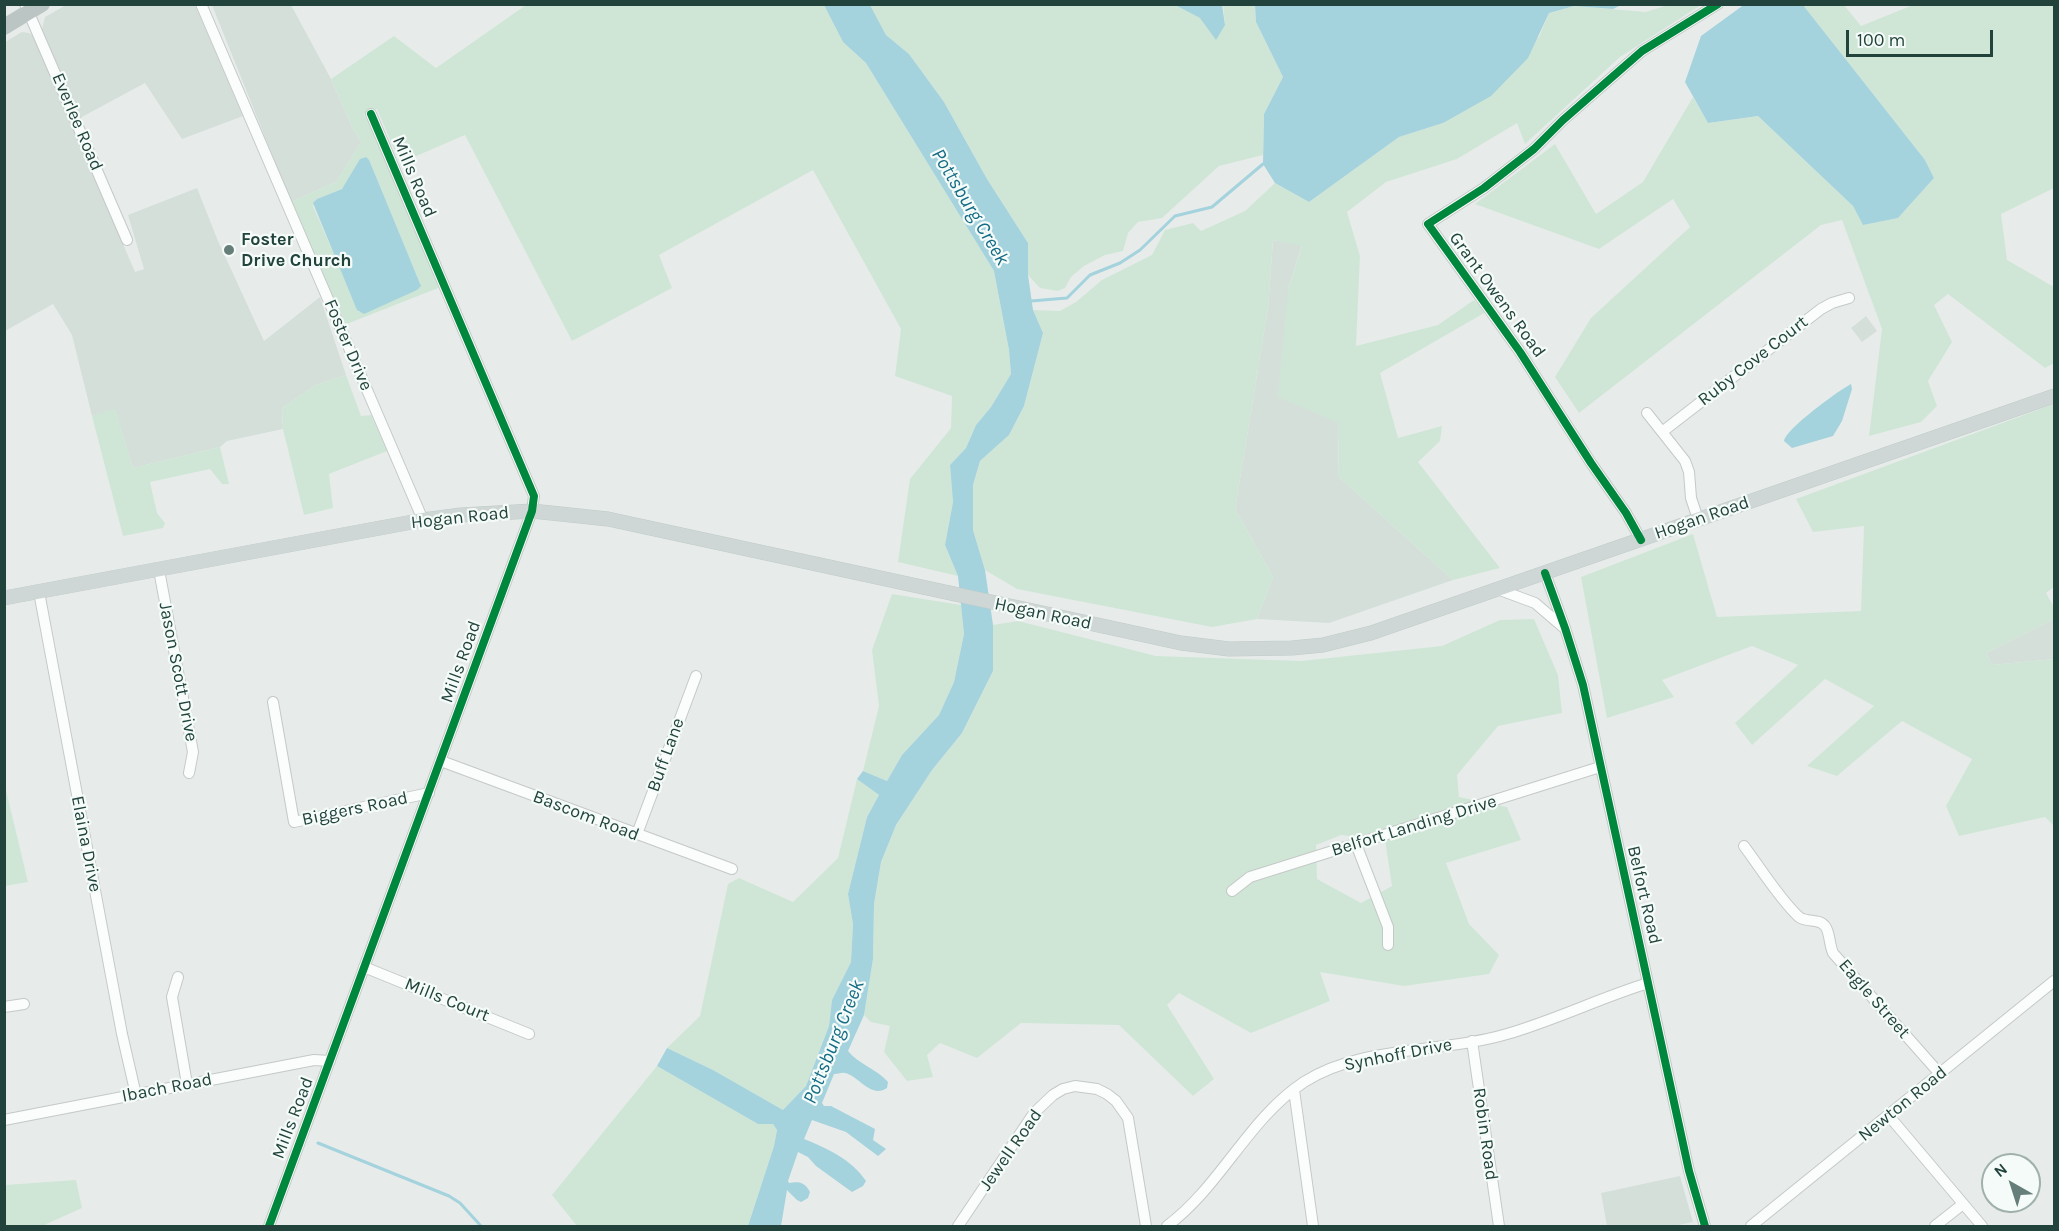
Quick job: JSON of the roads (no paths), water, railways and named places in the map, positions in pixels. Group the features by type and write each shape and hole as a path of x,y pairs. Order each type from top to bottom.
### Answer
{"highway":[{"path":"4,27 27,9 42,4"}],"main road":[{"name":"Hogan Road","path":"4,598 423,520 460,515 532,511 630,523 1181,643 1229,649 1323,645 1371,633 1500,590 2055,396"}],"street":[{"name":"Foster Drive","path":"201,4 423,520"},
{"name":"Grant Owens Road","path":"1641,540 1626,513 1526,361 1428,224 1484,188 1534,149 1563,120 1642,51 1718,4"},
{"name":"Everlee Road","path":"27,9 127,240"},
{"name":"Mills Road","path":"268,1227 532,511 534,496 371,114"},
{"name":"Ruby Cove Court","path":"1662,432 1821,309 1849,298"},
{"path":"1647,413 1685,461 1689,472 1691,498 1698,519"},
{"name":"Jason Scott Drive","path":"159,570 193,752 189,773"},
{"name":"Belfort Road","path":"1545,573 1582,685 1689,1171 1705,1227"},
{"path":"1500,590 1535,603 1565,628"},
{"name":"Elaina Drive","path":"39,592 120,1023 136,1095"},
{"name":"Buff Lane","path":"637,834 696,676"},
{"name":"Biggers Road","path":"273,702 294,822 429,794"},
{"name":"Bascom Road","path":"441,761 732,869"},
{"name":"Belfort Landing Drive","path":"1233,891 1250,877 1600,767"},
{"path":"1356,844 1388,927 1388,945"},
{"name":"Eagle Street","path":"1744,846 1799,916 1803,919 1821,922 1825,926 1833,953 1940,1074"},
{"name":"Mills Court","path":"364,967 529,1034"},
{"path":"178,977 172,997 187,1084"},
{"name":"Newton Road","path":"1751,1227 2055,981"},
{"name":"Synhoff Drive","path":"1167,1227 1202,1195 1261,1122 1294,1090 1322,1072 1365,1059 1506,1034 1648,983"},
{"path":"4,1007 24,1004"},
{"name":"Robin Road","path":"1472,1041 1498,1227"},
{"name":"Ibach Road","path":"4,1120 314,1060 330,1061"},
{"name":"Jewell Road","path":"958,1227 1034,1113 1053,1095 1075,1086 1097,1089 1107,1094 1116,1101 1128,1118 1146,1227"},
{"path":"1294,1090 1313,1227"},
{"path":"1888,1116 1982,1227"},
{"path":"1935,1227 1963,1204"}],"water":[{"path":"1255,4 1621,5 1613,9 1574,6 1549,13 1528,58 1491,96 1443,123 1399,137 1309,202 1275,183 1263,164 1264,114 1283,77 1256,22"},
{"path":"1745,4 1803,5 1925,160 1934,178 1898,218 1863,225 1853,206 1758,116 1708,123 1685,82 1701,36"},
{"name":"Pottsburg Creek","path":"824,5 870,5 886,35 909,54 944,102 987,179 1028,243 1028,275 1033,310 1043,333 1024,406 1009,435 980,461 973,485 973,530 985,570 993,625 993,671 962,733 932,770 896,825 881,862 874,904 873,959 864,1015 848,1051 857,1060 884,1077 888,1082 887,1088 876,1091 850,1075 834,1074 822,1103 824,1106 831,1106 875,1129 873,1140 886,1149 878,1156 846,1132 812,1120 804,1139 830,1151 854,1167 866,1181 863,1186 852,1192 816,1166 808,1157 798,1152 788,1181 806,1186 810,1192 808,1198 801,1202 787,1190 781,1226 748,1226 777,1130 773,1124 758,1124 657,1066 667,1048 713,1070 783,1110 806,1086 829,1026 832,1000 851,962 853,924 848,894 867,817 879,795 857,779 863,771 887,781 902,755 939,715 954,682 964,634 958,576 945,545 953,502 950,465 966,448 976,425 991,407 1011,374 1009,350 994,271 866,63 843,42"},
{"path":"1175,5 1222,5 1225,25 1216,40 1200,18"},
{"path":"366,157 421,286 417,290 364,314 357,310 313,203 317,199 342,189 360,159"},
{"path":"1851,384 1852,389 1842,421 1833,436 1792,448 1784,441 1803,419"}],"waterway":[{"path":"1031,301 1067,298 1090,275 1120,263 1140,250 1175,216 1212,207 1263,164"},
{"path":"318,1143 449,1196 460,1203 481,1226"}],"place":[{"name":"Foster Drive Church","path":"229,250"}]}
